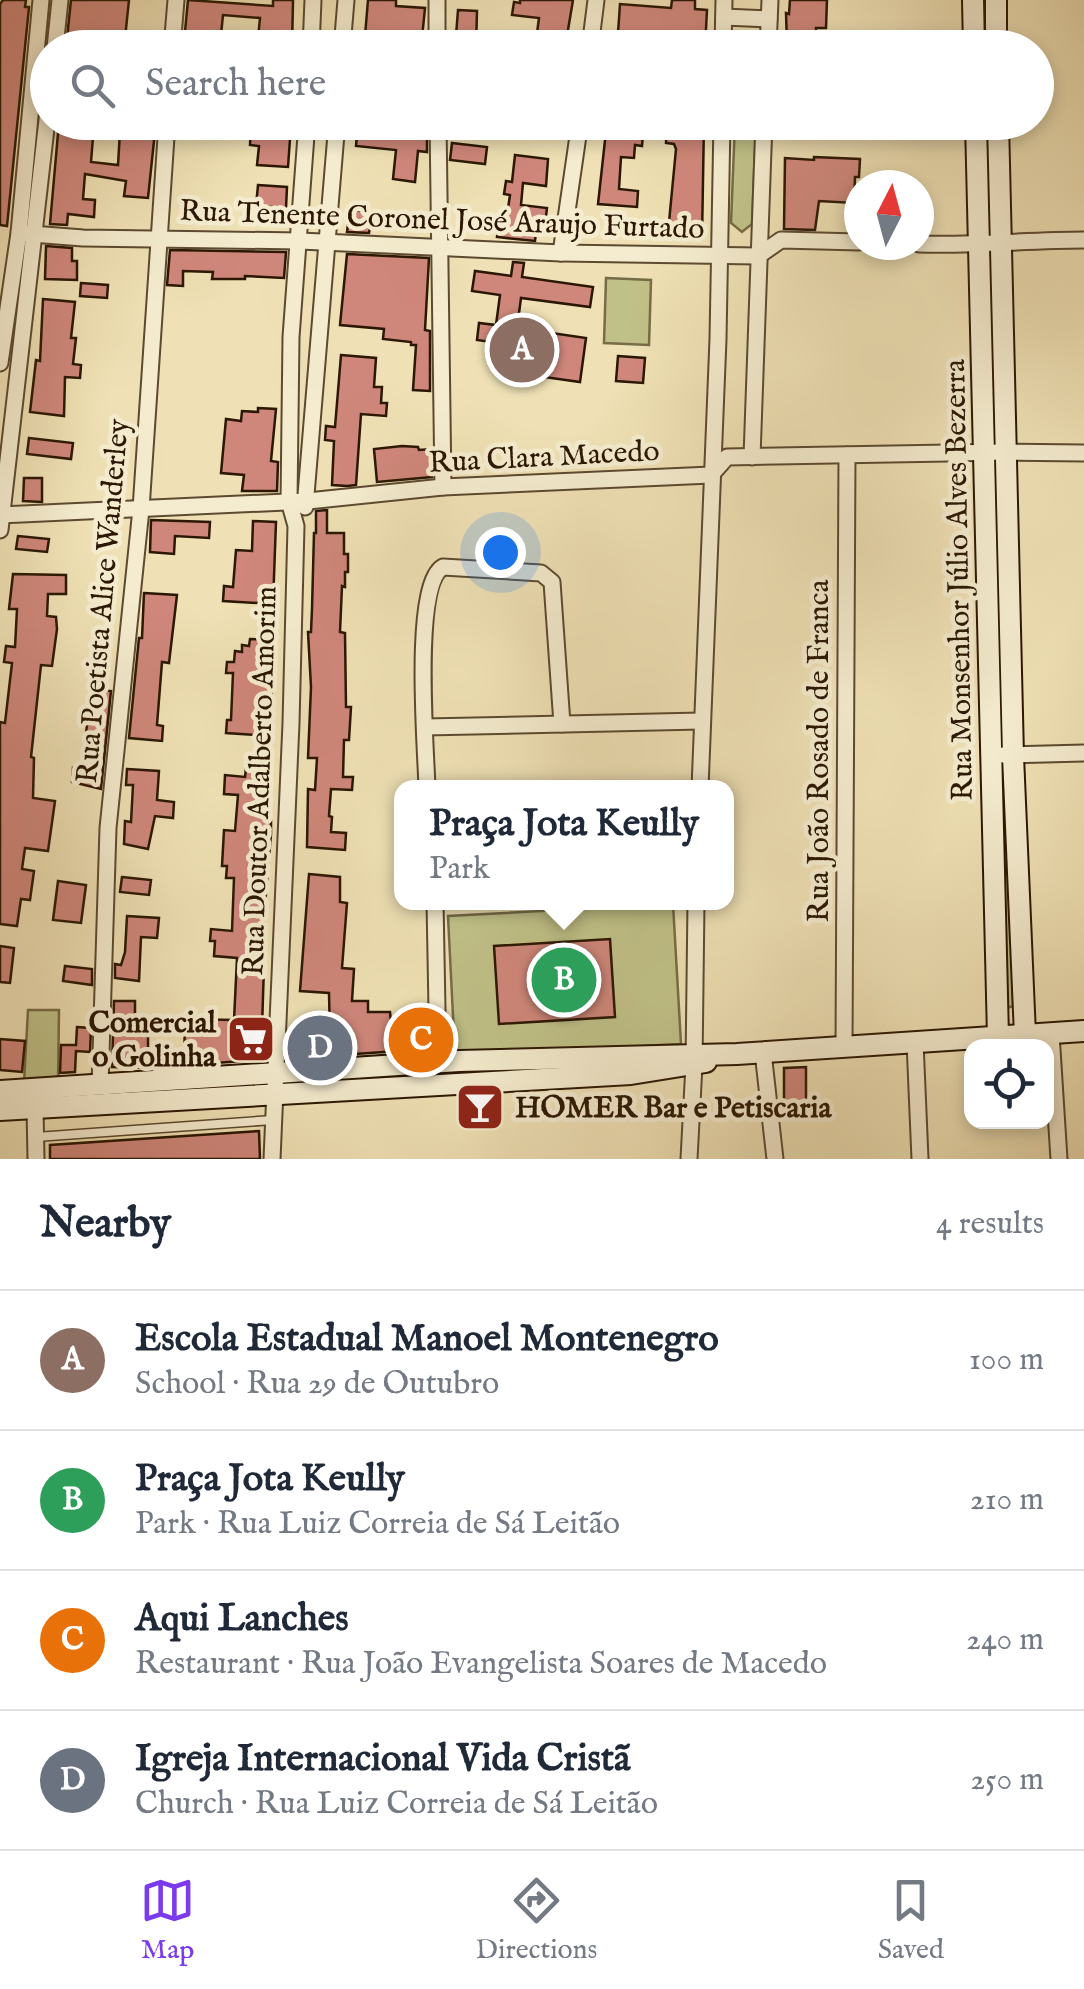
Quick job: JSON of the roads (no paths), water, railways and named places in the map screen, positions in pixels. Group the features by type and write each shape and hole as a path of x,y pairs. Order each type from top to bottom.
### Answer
{"main road":[{"path":"973,0 974,30"},
{"path":"996,0 996,30"},
{"name":"Rua Monsenhor Júlio Alves Bezerra","path":"978,140 991,243"},
{"name":"Rua Monsenhor Júlio Alves Bezerra","path":"997,140 991,243 1002,755 998,1037"},
{"name":"Rua Monsenhor Júlio Alves Bezerra","path":"1002,755 1026,1035"},
{"path":"0,1110 274,1084 438,1063 694,1059 1084,1032"},
{"path":"0,1091 632,1074 694,1059"}],"street":[{"path":"38,30 41,0"},
{"path":"57,30 60,0"},
{"path":"174,30 176,0"},
{"path":"312,30 313,0"},
{"path":"344,30 346,0"},
{"path":"437,0 437,30"},
{"path":"592,30 596,0"},
{"path":"769,30 770,0"},
{"path":"724,8 770,18"},
{"path":"0,530 30,125"},
{"path":"0,363 20,239 42,140"},
{"name":"Rua Poetista Alice Wanderley","path":"100,1086 108,828 141,509 166,140"},
{"name":"Rua Doutor Adalberto Amorim","path":"272,1159 296,526 289,501 291,337 305,140"},
{"name":"Rua Doutor Adalberto Amorim","path":"296,526 308,501 336,140"},
{"path":"438,140 443,488"},
{"path":"562,254 578,140"},
{"path":"700,780 721,140"},
{"path":"752,457 763,140"},
{"name":"Rua Tenente Coronel José Araujo Furtado","path":"20,239 300,241 562,254 758,256 781,240 844,242"},
{"path":"934,244 1084,240"},
{"path":"291,337 320,339"},
{"name":"Rua Clara Macedo","path":"1,514 308,501 443,488 711,475 727,457 1084,454"},
{"name":"Rua João Rosado de Franca","path":"844,1047 848,455"},
{"path":"427,780 425,615 431,581 443,566 541,572 548,576 552,582 562,724"},
{"path":"425,727 701,721"},
{"path":"1002,755 1084,753"},
{"path":"434,910 438,1063"},
{"path":"689,1159 696,910"},
{"path":"1052,1034 1059,1159"},
{"path":"915,1042 920,1159"},
{"path":"763,1052 776,1159"},
{"path":"35,1108 36,1159"}],"lane":[{"path":"36,1137 273,1120"}],"place":[{"name":"Escola Estadual Manoel Montenegro","path":"522,350"},
{"name":"Praça Jota Keully","path":"564,980"},
{"name":"Comercial o Golinha","path":"251,1039"},
{"name":"Aqui Lanches","path":"421,1040"},
{"name":"Igreja Internacional Vida Cristã","path":"320,1048"},
{"name":"HOMER Bar e Petiscaria","path":"480,1107"}]}
